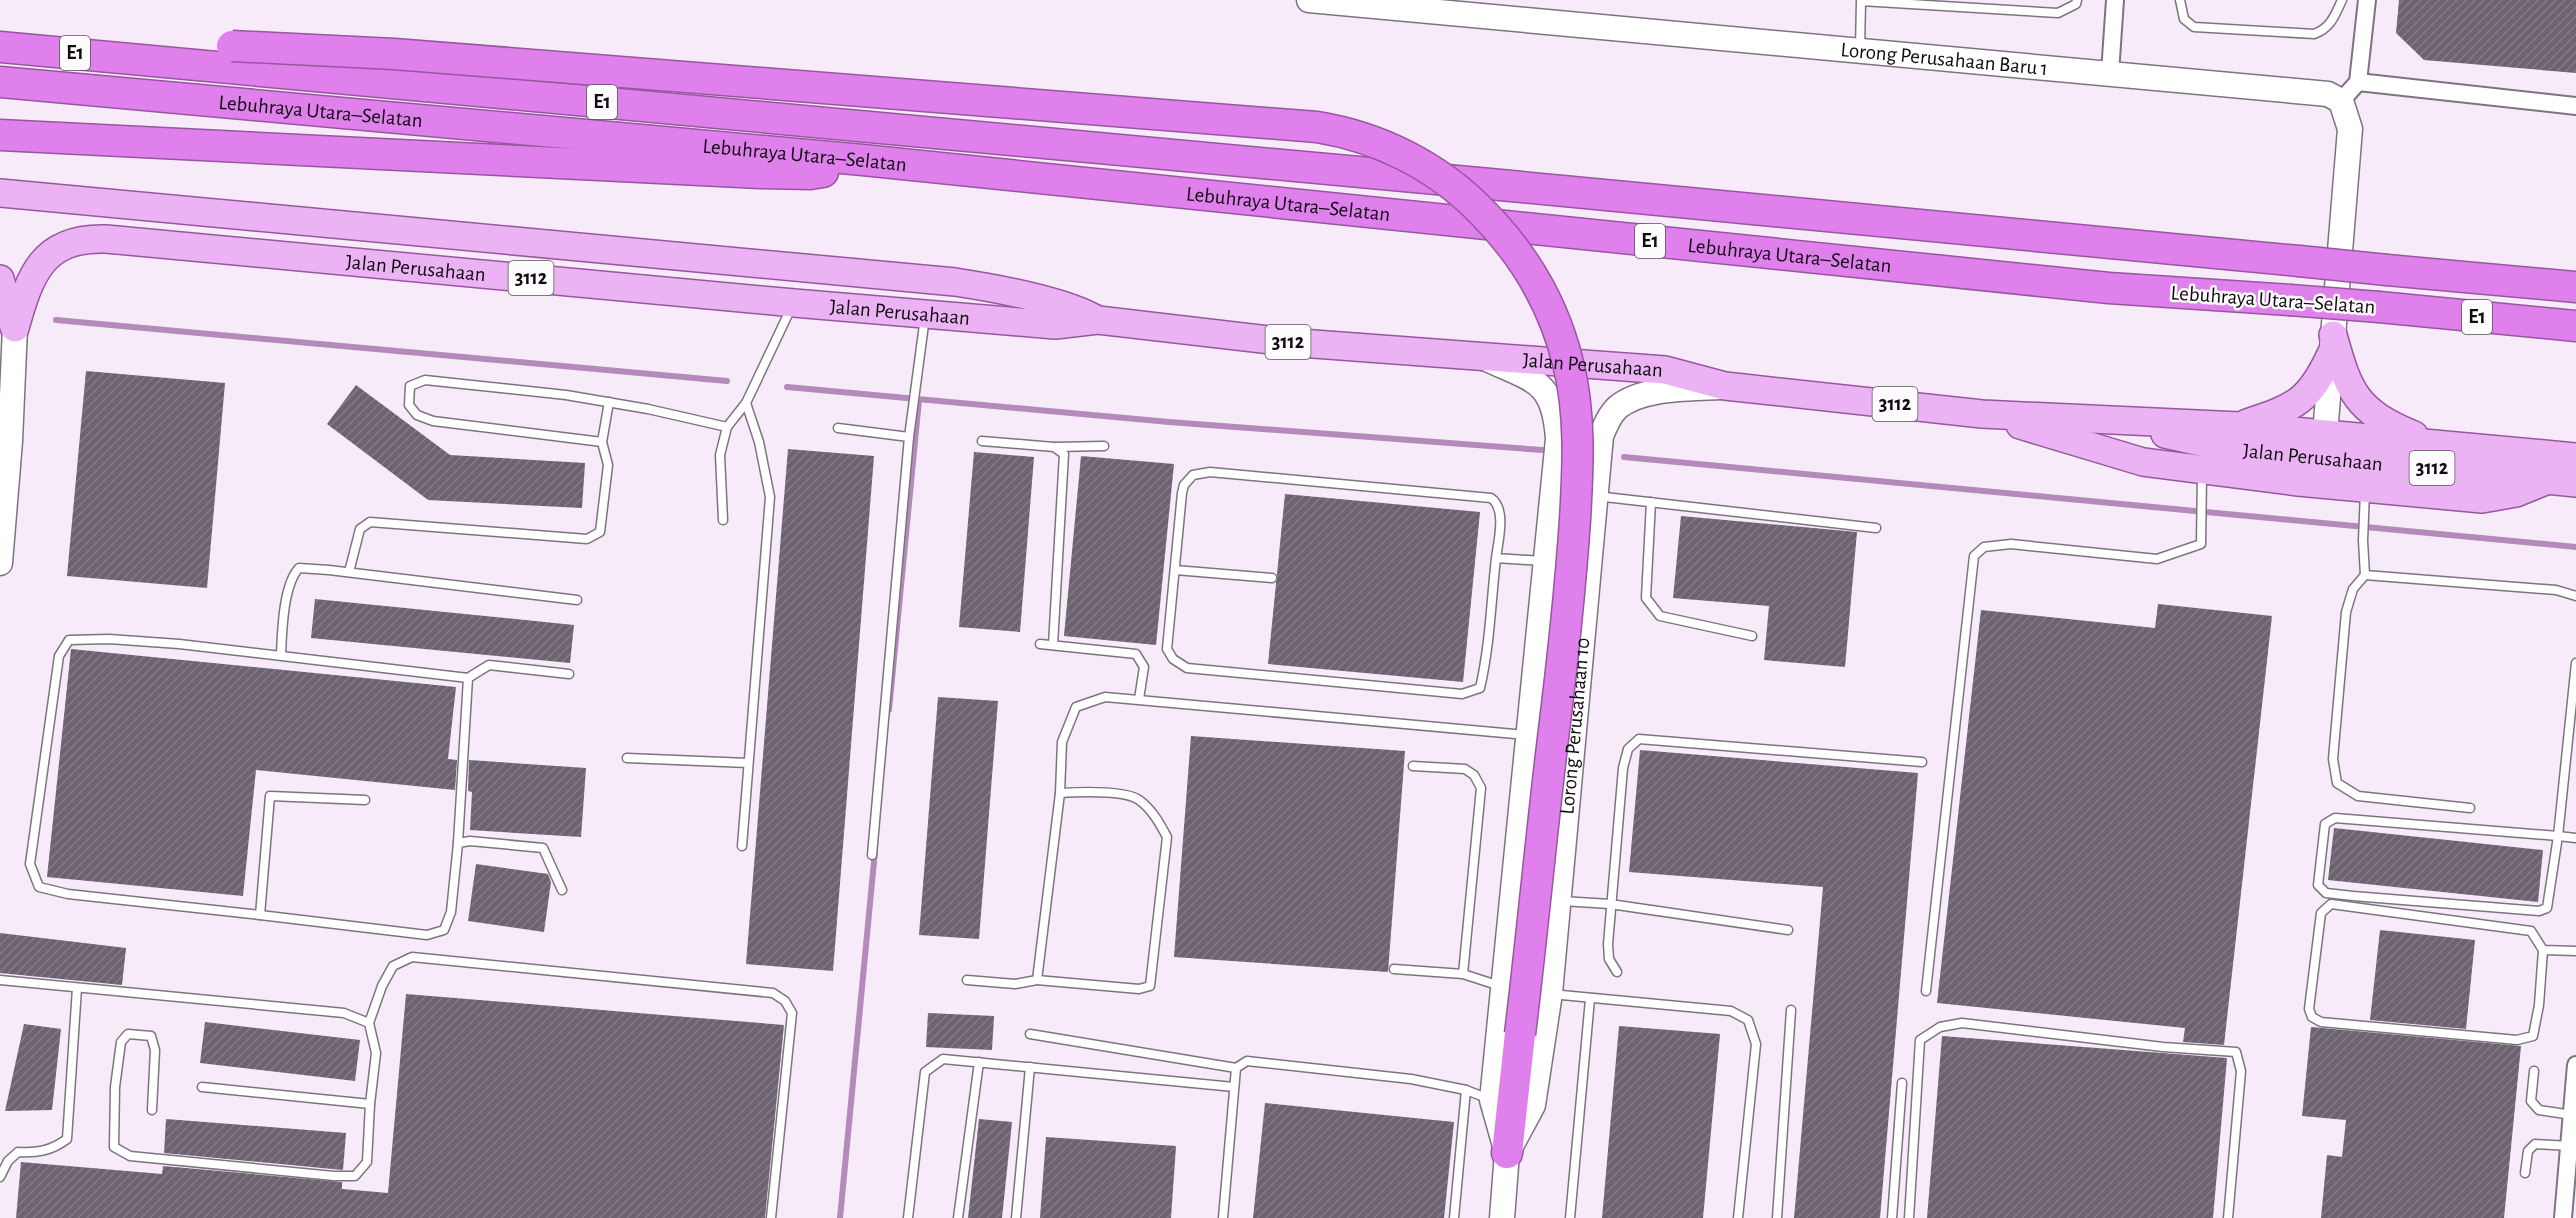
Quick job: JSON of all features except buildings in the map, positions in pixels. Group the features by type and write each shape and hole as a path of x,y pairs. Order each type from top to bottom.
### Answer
{"highway":[{"path":"150,60 232,46 394,54 1317,127 1345,132 1417,160 1457,189 1506,238 1539,287 1551,312 1569,364 1577,423 1578,461 1573,551 1507,1153"},
{"name":"Lebuhraya Utara–Selatan","path":"0,47 2576,287"},
{"name":"Lebuhraya Utara–Selatan","path":"0,82 863,160 2109,288 2379,307 2576,326"},
{"path":"0,135 770,173 810,174 834,170 863,160"}],"main road":[{"name":"Jalan Perusahaan","path":"0,193 965,283 1070,308 1098,320"},
{"name":"Jalan Perusahaan","path":"15,328 32,276 41,263 60,247 88,238 1055,325 1098,320 1287,342 1665,370 1725,386 1982,414 2087,417 2240,426 2320,446 2576,483"},
{"path":"764,300 766,264"},
{"path":"0,279 15,328"},
{"path":"2240,426 2281,412 2298,402 2319,381 2332,345"},
{"path":"2332,345 2360,402 2385,422 2431,443"},
{"path":"1982,414 2202,480 2298,482 2365,494 2482,499 2516,493 2548,480"},
{"name":"Jalan Perusahaan","path":"2087,417 2232,449 2431,443 2576,457"}],"street":[{"name":"Lorong Perusahaan Baru 1","path":"1309,0 2328,94 2341,101"},
{"path":"2110,73 2115,0"},
{"path":"2298,482 2320,446 2332,345 2350,129 2341,101 2358,82 2367,0"},
{"path":"2358,82 2576,106"},
{"path":"0,563 10,441 15,328"},
{"name":"Lorong Perusahaan 10","path":"1478,355 1532,379 1546,390 1555,408 1558,440 1492,1100 1507,1153 1502,1218"},
{"name":"Lorong Perusahaan 10","path":"1507,1153 1533,1105 1550,993 1601,435 1618,408 1629,401 1655,393 1725,386"},
{"path":"2563,1218 2576,1065"}],"lane":[{"path":"1860,50 1861,0 2058,13 2076,4 2077,0"},
{"path":"2180,0 2184,19 2194,27 2314,34 2325,30 2342,0"},
{"path":"723,520 720,455 728,427 746,403 794,303"},
{"path":"872,855 909,437 926,314"},
{"path":"602,442 433,421 417,415 410,405 410,386 425,380 566,395 728,427"},
{"path":"349,573 360,528 370,522 587,539 600,532 608,465 602,442 609,402"},
{"path":"742,846 770,497 759,442 746,403"},
{"path":"838,428 909,437"},
{"path":"982,441 1054,447 1104,447"},
{"path":"1053,645 1064,454 1054,447"},
{"path":"1200,472 1245,474 1491,498 1497,503 1500,512 1496,558 1488,652 1479,688 1462,694 1187,668 1173,659 1167,649 1184,485 1187,479 1200,472"},
{"path":"1926,991 1974,556 1984,547 2011,544 2157,559 2201,544 2202,480"},
{"path":"2365,494 2363,541 2365,575 2353,589 2346,612 2333,759 2337,783 2358,796 2470,808"},
{"path":"1596,496 1876,528"},
{"path":"1651,502 1646,598 1660,616 1752,636"},
{"path":"1496,558 1546,562"},
{"path":"281,655 283,622 293,575 299,568 578,600"},
{"path":"1175,570 1272,578"},
{"path":"2365,575 2556,590 2576,596"},
{"path":"468,678 458,843 451,912 444,930 427,935 68,894 39,887 30,864 59,656 69,640 121,640 281,655 468,678 489,665 569,674"},
{"path":"1040,644 1136,654 1144,667 1139,699"},
{"path":"2576,663 2558,836 2547,908 2539,911 2326,893 2318,885 2325,824 2335,818 2558,836 2576,838"},
{"path":"1036,980 1060,793 1062,742 1076,707 1105,697 1139,699 1528,735"},
{"path":"1617,972 1609,959 1610,904 1623,768 1628,749 1639,739 1922,762"},
{"path":"627,758 748,763"},
{"path":"1413,766 1465,769 1474,775 1480,788 1463,974"},
{"path":"967,980 1015,984 1036,980 1139,989 1150,986 1167,837 1158,819 1138,798 1094,791 1060,793"},
{"path":"260,915 270,796 365,800"},
{"path":"458,843 470,841 543,848 562,890"},
{"path":"1558,901 1610,904 1788,930"},
{"path":"2331,904 2531,931 2543,950 2539,1005 2533,1036 2517,1040 2321,1022 2312,1017 2309,1009 2321,913 2331,904"},
{"path":"2543,950 2576,951"},
{"path":"152,1110 155,1050 151,1036 128,1034 121,1042 113,1119 114,1147 130,1156 334,1176 355,1176 367,1162 376,1053 369,1023 382,986 393,966 412,957 773,993 785,1000 792,1013 771,1218"},
{"path":"1394,969 1463,974 1503,988"},
{"path":"0,980 344,1013 369,1023"},
{"path":"0,1177 8,1161 18,1152 39,1153 57,1147 67,1139 77,988"},
{"path":"1550,993 1590,999 1731,1011 1748,1020 1756,1044 1738,1218"},
{"path":"1570,1218 1590,999"},
{"path":"1777,1218 1791,1010"},
{"path":"1909,1218 1920,1040 1940,1027 1962,1023 2163,1047 2236,1052 2241,1071 2228,1218"},
{"path":"1030,1034 1236,1068 1247,1061 1411,1079 1466,1090 1492,1100"},
{"path":"908,1218 926,1072 943,1059 1234,1087"},
{"path":"958,1218 979,1062"},
{"path":"1016,1218 1030,1067"},
{"path":"1223,1218 1236,1068"},
{"path":"2534,1071 2531,1101 2540,1110 2572,1114"},
{"path":"1892,1218 1902,1083"},
{"path":"202,1087 370,1104"},
{"path":"1454,1218 1466,1090"},
{"path":"2525,1173 2528,1151 2535,1144 2569,1146"}],"waterway":[{"path":"56,320 727,381"},
{"path":"787,387 1169,422 1542,450"},
{"path":"889,710 919,400"},
{"path":"1624,457 2576,547"},
{"path":"840,1218 875,851"}]}
